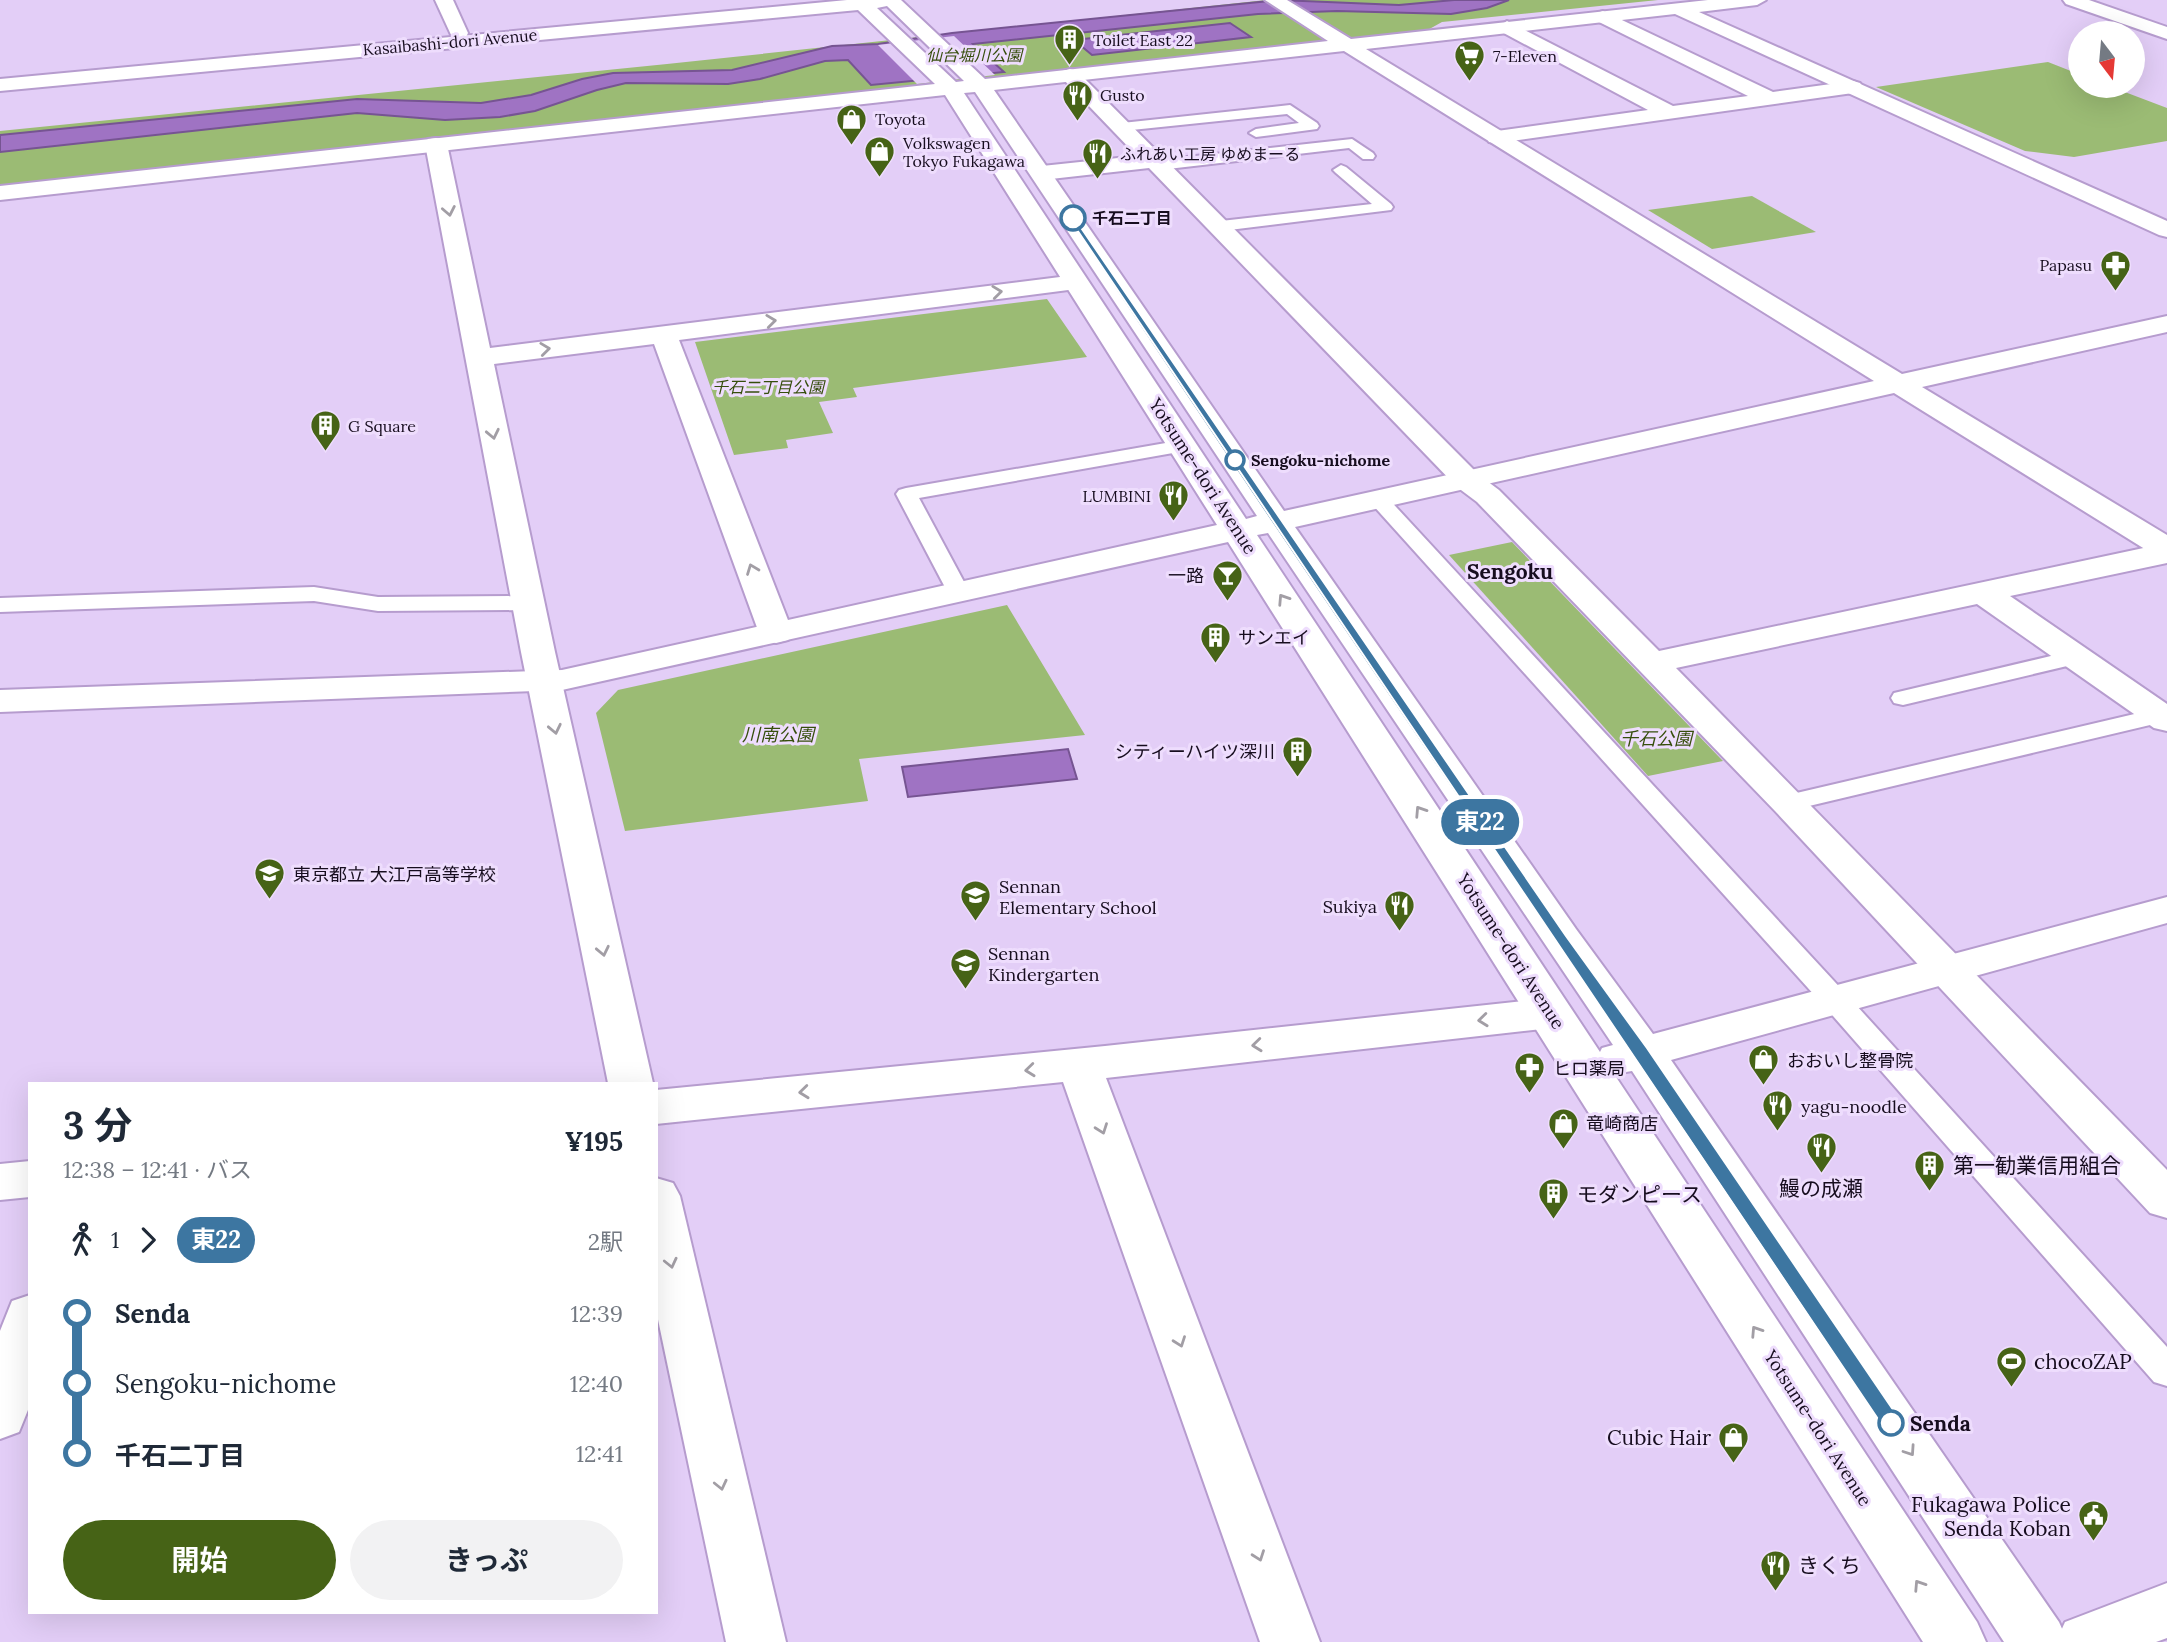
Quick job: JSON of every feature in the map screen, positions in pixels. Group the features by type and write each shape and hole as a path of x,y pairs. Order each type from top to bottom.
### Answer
{"street":[{"path":"443,0 459,33"},
{"name":"Kasaibashi-dori Avenue","path":"0,76 802,0"},
{"name":"Yotsume-dori Avenue","path":"892,0 927,35 962,84 1076,282 1956,1642"},
{"name":"Kasaibashi-dori Avenue","path":"0,85 900,0"},
{"path":"1274,0 2167,551"},
{"path":"0,193 962,84 1070,75 1341,40 1507,27 1757,0"},
{"path":"2072,0 2167,33"},
{"name":"Yotsume-dori Avenue","path":"860,2 899,38 962,84 1042,173 1276,523 1560,939 1642,1052 2038,1642"},
{"path":"1677,9 2167,230"},
{"path":"1603,17 1771,99"},
{"path":"1507,27 1670,113"},
{"path":"1070,75 1221,226 1468,481 1488,496 1653,663 2167,1200"},
{"path":"1497,137 1853,87"},
{"path":"436,144 528,603 631,1082"},
{"path":"1042,173 1157,163"},
{"path":"478,358 1076,282"},
{"path":"0,701 544,680 599,672 2167,324"},
{"path":"664,335 776,633"},
{"path":"1653,663 2167,551"},
{"path":"1982,592 2163,718"},
{"path":"1586,1067 2167,910"},
{"path":"658,1107 1079,1065 1550,1013"},
{"path":"1079,1065 1290,1642"},
{"path":"0,1182 28,1179"},
{"path":"658,1205 756,1642"},
{"path":"0,1416 28,1323"},
{"path":"2086,1642 2167,1610"}],"lane":[{"path":"1122,128 1290,109 1312,125 1256,133"},
{"path":"1157,163 1352,144 1368,156"},
{"path":"1221,226 1385,207 1341,170"},
{"path":"959,593 906,494 1183,446"},
{"path":"1378,499 1836,1001 2167,1371"},
{"path":"0,605 314,593 378,604 528,603"},
{"path":"1903,698 2076,657"},
{"path":"1788,803 2163,718"}],"green space":[{"name":"仙台堀川公園","path":"1266,0 1658,0 1442,22 1424,32 0,187 0,131"},
{"path":"2048,62 2068,70 2068,98 2141,98 2167,108 2167,141 2074,157 2025,151 1876,87"},
{"path":"1752,196 1816,232 1712,249 1648,210"},
{"name":"千石二丁目公園","path":"1047,299 1087,357 853,388 857,397 819,402 833,433 786,440 788,448 734,455 695,342"},
{"name":"千石公園","path":"1512,542 1723,761 1648,776 1449,555"},
{"name":"川南公園","path":"1007,605 1085,735 859,759 868,801 625,831 596,713 618,690"}],"shaded area":[{"path":"1279,0 1399,5 1454,0 1509,0 1487,8 1451,14 1337,11 1258,14 973,44 1004,72 871,85 848,60 825,61 760,79 728,84 626,83 535,111 500,117 445,120 357,113 0,152 0,135 357,99 481,103 531,95 582,79 613,73 732,70 832,46 878,44 952,33"},
{"path":"1230,23 1251,37 1092,55 1074,40"},
{"path":"1068,749 1077,779 908,797 902,767"}],"pier":[{"path":"954,36 995,75 917,84 878,45"}],"bus line":[{"name":"東22","path":"1073,218 1276,523 1560,939 1642,1052 1891,1423"}],"place":[{"name":"Toilet East 22","path":"1070,67"},
{"name":"7-Eleven","path":"1470,83"},
{"name":"Gusto","path":"1077,122"},
{"name":"Toyota","path":"852,146"},
{"name":"Volkswagen Tokyo Fukagawa","path":"880,179"},
{"name":"ふれあい工房 ゆめまーる","path":"1097,181"},
{"name":"千石二丁目","path":"1073,218"},
{"name":"Papasu","path":"2115,292"},
{"name":"G Square","path":"325,453"},
{"name":"Sengoku-nichome","path":"1235,460"},
{"name":"LUMBINI","path":"1174,523"},
{"name":"一路","path":"1227,602"},
{"name":"サンエイ","path":"1215,664"},
{"name":"シティーハイツ深川","path":"1298,778"},
{"name":"東京都立 大江戸高等学校","path":"270,901"},
{"name":"Sennan Elementary School","path":"976,923"},
{"name":"Sukiya","path":"1400,933"},
{"name":"Sennan Kindergarten","path":"965,990"},
{"name":"おおいし整骨院","path":"1764,1087"},
{"name":"ヒロ薬局","path":"1530,1095"},
{"name":"yagu-noodle","path":"1778,1133"},
{"name":"竜崎商店","path":"1563,1150"},
{"name":"鰻の成瀬","path":"1821,1175"},
{"name":"第一勧業信用組合","path":"1930,1192"},
{"name":"モダンピース","path":"1554,1221"},
{"name":"chocoZAP","path":"2011,1388"},
{"name":"Senda","path":"1891,1423"},
{"name":"Cubic Hair","path":"1734,1464"},
{"name":"Fukagawa Police Senda Koban","path":"2094,1543"},
{"name":"きくち","path":"1775,1592"}],"district":[{"name":"Sengoku","path":"1510,571"}]}
